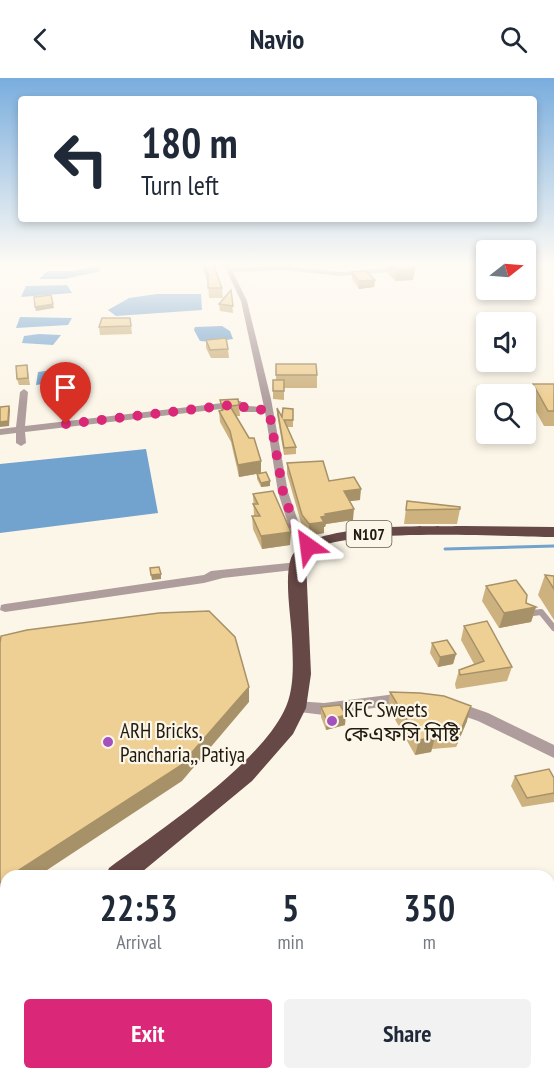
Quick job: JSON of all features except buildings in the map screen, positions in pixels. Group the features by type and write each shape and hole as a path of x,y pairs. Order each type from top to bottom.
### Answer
{"highway":[{"name":"N107","path":"308,546 333,538 364,534 554,532"},
{"path":"125,870 226,789 281,736 296,707 300,665 298,566 301,553 308,546"}],"street":[{"path":"246,310 269,410 283,492 295,526 308,546"},
{"path":"21,443 24,392"},
{"path":"0,432 240,404 246,409 269,410"},
{"path":"168,576 219,575 298,566"},
{"path":"5,608 219,575"},
{"path":"296,707 316,711 381,699 415,699"},
{"path":"435,702 483,717 554,752"}],"lane":[{"path":"525,615 541,612 554,628"}],"water":[{"path":"108,310 202,310 202,310 116,316"},
{"path":"20,317 72,318 68,325 16,328"},
{"path":"222,326 230,331 233,339 200,341 194,330 195,327"},
{"path":"61,335 53,345 22,343 24,336"},
{"path":"80,366 79,379 36,385 38,372"},
{"path":"146,449 158,513 0,533 0,464"}],"waterway":[{"path":"445,549 554,546"}],"place":[{"name":"KFC Sweets কেএফসি মিষ্টি","path":"332,721"},
{"name":"ARH Bricks, Pancharia,, Patiya","path":"108,742"}],"route":[{"path":"66,424 240,404 246,409 269,410 269,421 283,492 295,526 308,546"}]}
